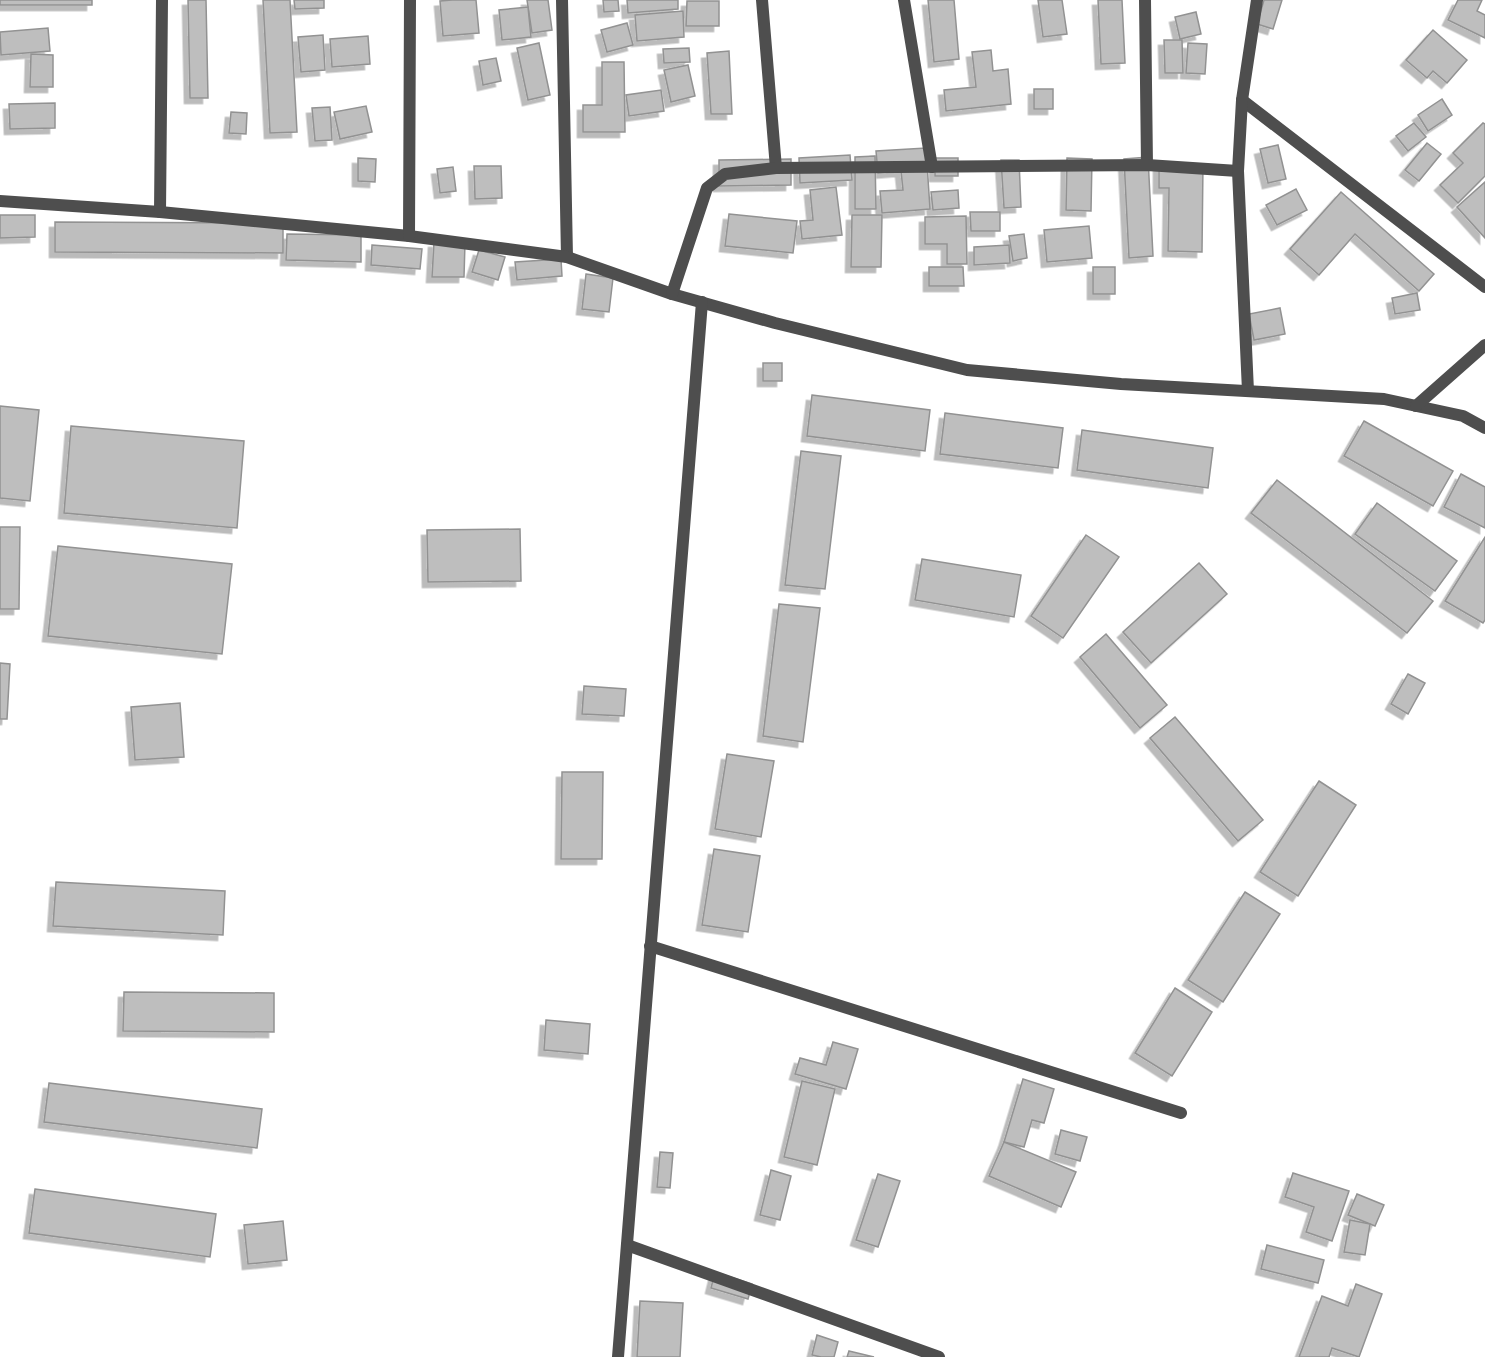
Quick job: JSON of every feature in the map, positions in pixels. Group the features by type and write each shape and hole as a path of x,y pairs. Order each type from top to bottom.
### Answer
{"street":[{"path":"160,212 162,0"},
{"path":"409,236 410,0"},
{"path":"562,0 567,257"},
{"path":"762,0 776,168"},
{"path":"904,0 932,167"},
{"path":"1145,0 1147,165"},
{"path":"1248,391 1238,171 1242,100 1257,0"},
{"path":"1242,100 1485,287"},
{"path":"672,294 707,188 725,174 776,168 1147,165 1238,171"},
{"path":"0,201 160,212 409,236 567,257 672,294 775,323 967,370 1121,384 1384,399 1463,416 1485,428"},
{"path":"618,1357 702,302"},
{"path":"1416,406 1485,345"},
{"path":"650,946 1181,1113"},
{"path":"627,1245 939,1357"}],"building":[{"path":"0,0 92,0 92,5 0,5"},
{"path":"188,0 206,0 208,98 190,98"},
{"path":"263,0 290,0 297,132 270,133"},
{"path":"294,0 324,0 324,8 295,9"},
{"path":"476,0 479,33 443,36 440,1"},
{"path":"527,0 548,0 552,30 532,33"},
{"path":"603,0 618,0 619,11 604,12"},
{"path":"627,0 678,0 678,9 628,13"},
{"path":"928,0 954,0 959,59 934,62"},
{"path":"1038,0 1062,0 1067,34 1043,37"},
{"path":"1098,0 1122,0 1125,63 1101,64"},
{"path":"1264,0 1282,0 1273,29 1257,24"},
{"path":"1458,0 1482,0 1477,11 1485,15 1485,38 1448,20"},
{"path":"687,1 719,1 719,26 686,26"},
{"path":"528,7 531,37 502,40 499,10"},
{"path":"683,11 684,37 637,41 635,15"},
{"path":"1196,12 1201,34 1180,39 1175,17"},
{"path":"627,23 633,45 607,52 601,30"},
{"path":"48,28 50,51 1,55 0,32"},
{"path":"1433,30 1467,60 1447,83 1433,71 1427,78 1406,60"},
{"path":"323,35 325,70 301,72 298,37"},
{"path":"368,36 370,64 332,67 330,39"},
{"path":"1164,40 1182,40 1183,73 1165,73"},
{"path":"539,43 550,95 528,100 517,48"},
{"path":"1188,43 1207,44 1205,74 1186,73"},
{"path":"689,48 690,62 664,63 663,49"},
{"path":"991,50 993,71 1008,69 1011,104 946,111 944,90 976,87 972,52"},
{"path":"729,51 732,114 711,114 707,53"},
{"path":"31,54 53,55 53,87 30,87"},
{"path":"496,58 501,81 483,85 479,61"},
{"path":"602,62 624,62 625,132 583,132 583,105 602,105"},
{"path":"688,65 695,96 671,102 664,70"},
{"path":"1034,89 1053,89 1053,109 1034,109"},
{"path":"661,90 664,111 629,116 626,95"},
{"path":"1442,99 1452,115 1428,131 1418,115"},
{"path":"55,103 55,128 10,129 9,104"},
{"path":"366,106 372,132 340,139 334,112"},
{"path":"330,107 332,140 315,141 312,108"},
{"path":"231,112 247,113 246,134 229,133"},
{"path":"1414,123 1426,137 1408,151 1396,136"},
{"path":"1483,123 1485,124 1485,176 1458,203 1440,185 1463,163 1453,153"},
{"path":"1427,143 1441,154 1419,181 1405,170"},
{"path":"1278,145 1286,179 1268,183 1260,149"},
{"path":"926,148 930,209 882,213 880,191 903,190 901,171 878,173 876,151"},
{"path":"850,155 852,180 800,183 799,158"},
{"path":"875,156 876,209 855,209 855,157"},
{"path":"1148,157 1153,256 1129,258 1124,159"},
{"path":"358,158 376,159 375,182 358,181"},
{"path":"935,158 958,158 958,176 935,176"},
{"path":"1067,158 1092,159 1091,211 1066,210"},
{"path":"791,159 791,185 719,186 719,160"},
{"path":"1001,160 1019,160 1021,207 1004,208"},
{"path":"1159,164 1203,164 1202,252 1168,251 1169,188 1159,188"},
{"path":"474,166 501,166 502,198 475,199"},
{"path":"453,167 456,191 440,193 437,169"},
{"path":"1485,182 1485,238 1457,207"},
{"path":"836,187 842,235 802,239 800,221 813,220 810,190"},
{"path":"1296,189 1307,210 1277,225 1266,205"},
{"path":"958,190 959,208 933,210 931,192"},
{"path":"1341,192 1434,274 1419,291 1355,234 1319,275 1290,249"},
{"path":"970,212 1000,212 1000,231 971,231"},
{"path":"729,214 797,221 793,253 725,246"},
{"path":"0,215 35,215 35,237 0,238"},
{"path":"852,215 882,215 881,267 851,267"},
{"path":"966,216 967,264 947,264 947,244 925,244 925,217"},
{"path":"55,222 283,223 283,253 55,252"},
{"path":"1089,226 1092,258 1047,262 1044,230"},
{"path":"287,234 361,235 361,262 286,260"},
{"path":"1024,234 1027,258 1013,261 1009,236"},
{"path":"434,242 465,243 464,277 432,277"},
{"path":"372,245 422,249 420,269 371,265"},
{"path":"1009,245 1010,263 974,265 974,247"},
{"path":"479,250 505,257 498,280 472,272"},
{"path":"561,259 562,276 517,280 515,262"},
{"path":"929,267 963,267 964,286 929,286"},
{"path":"1093,267 1115,267 1115,294 1093,294"},
{"path":"586,274 613,278 609,312 582,309"},
{"path":"1417,293 1420,310 1395,314 1392,298"},
{"path":"1280,308 1285,334 1254,340 1249,314"},
{"path":"763,363 782,363 782,381 763,381"},
{"path":"812,395 930,410 925,451 807,436"},
{"path":"0,406 39,410 30,501 0,498"},
{"path":"945,413 1063,428 1058,468 940,454"},
{"path":"1364,421 1453,471 1433,506 1344,456"},
{"path":"71,426 244,441 237,528 64,513"},
{"path":"1082,430 1213,448 1208,488 1077,470"},
{"path":"801,451 841,456 825,589 785,585"},
{"path":"1461,474 1485,487 1485,528 1444,507"},
{"path":"1277,480 1433,601 1407,633 1251,513"},
{"path":"1377,503 1457,561 1435,591 1355,534"},
{"path":"0,527 20,527 19,609 0,609"},
{"path":"520,529 521,581 428,582 427,530"},
{"path":"1086,535 1119,557 1063,638 1031,616"},
{"path":"1485,537 1485,620 1483,623 1445,601"},
{"path":"58,546 232,564 222,654 48,636"},
{"path":"922,559 1021,575 1014,617 915,600"},
{"path":"1199,563 1227,594 1151,663 1123,632"},
{"path":"779,604 820,608 803,742 763,736"},
{"path":"1106,634 1167,705 1140,728 1080,657"},
{"path":"0,663 10,664 7,719 0,719"},
{"path":"1408,674 1425,683 1408,714 1391,704"},
{"path":"584,686 626,689 624,716 582,714"},
{"path":"180,703 184,757 135,760 131,707"},
{"path":"1175,717 1263,820 1238,841 1150,738"},
{"path":"727,754 774,761 761,837 715,829"},
{"path":"562,772 603,772 602,859 561,859"},
{"path":"1319,781 1356,805 1298,896 1260,872"},
{"path":"714,849 760,856 748,932 702,925"},
{"path":"56,882 225,891 223,935 53,926"},
{"path":"1245,892 1280,914 1223,1002 1188,980"},
{"path":"1175,988 1212,1012 1172,1076 1135,1053"},
{"path":"124,992 274,993 274,1032 123,1031"},
{"path":"546,1020 590,1024 588,1054 544,1050"},
{"path":"833,1042 858,1049 846,1089 795,1074 800,1058 826,1065"},
{"path":"1023,1079 1054,1089 1044,1123 1032,1120 1024,1147 1004,1142"},
{"path":"802,1081 835,1089 817,1165 784,1157"},
{"path":"49,1083 262,1109 257,1148 44,1122"},
{"path":"1061,1130 1087,1137 1080,1161 1055,1154"},
{"path":"1004,1142 1076,1172 1061,1207 989,1176"},
{"path":"660,1152 673,1153 670,1188 657,1187"},
{"path":"771,1170 791,1176 780,1220 760,1215"},
{"path":"1293,1173 1349,1191 1332,1241 1306,1232 1314,1207 1285,1197"},
{"path":"878,1174 900,1181 878,1247 856,1240"},
{"path":"35,1189 216,1214 210,1257 29,1233"},
{"path":"1357,1194 1384,1205 1375,1226 1348,1215"},
{"path":"1350,1220 1370,1224 1365,1255 1344,1252"},
{"path":"283,1221 287,1260 248,1264 244,1225"},
{"path":"1267,1245 1324,1260 1318,1283 1261,1269"},
{"path":"715,1272 752,1284 748,1299 711,1288"},
{"path":"1356,1284 1382,1294 1359,1357 1332,1348 1329,1357 1299,1357 1322,1296 1348,1306"},
{"path":"640,1301 683,1303 680,1357 637,1357"},
{"path":"817,1335 838,1342 834,1357 812,1355"},
{"path":"849,1351 874,1357 847,1357"}]}
